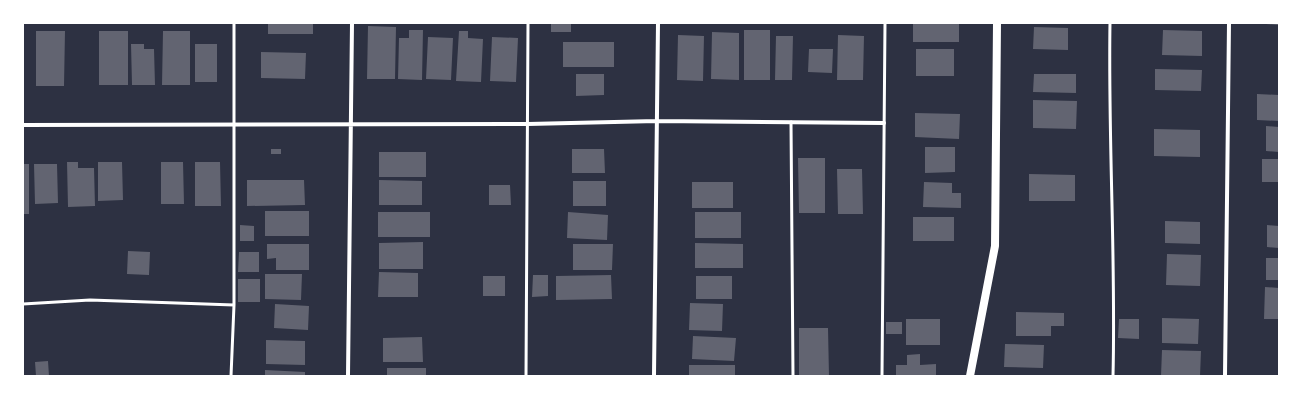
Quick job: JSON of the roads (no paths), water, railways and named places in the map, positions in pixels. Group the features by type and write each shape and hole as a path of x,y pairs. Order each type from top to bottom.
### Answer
{"main road":[{"path":"970,376 995,246 997,23"}],"street":[{"path":"348,376 352,23"},
{"path":"654,376 658,23"},
{"path":"1225,376 1229,23"},
{"path":"23,125 528,124 657,121 884,123"}],"lane":[{"path":"231,376 234,305 234,23"},
{"path":"526,376 528,23"},
{"path":"882,376 885,23"},
{"path":"1110,23 1109,96 1115,308 1113,376"},
{"path":"791,122 793,376"},
{"path":"23,304 90,300 234,305"}]}
